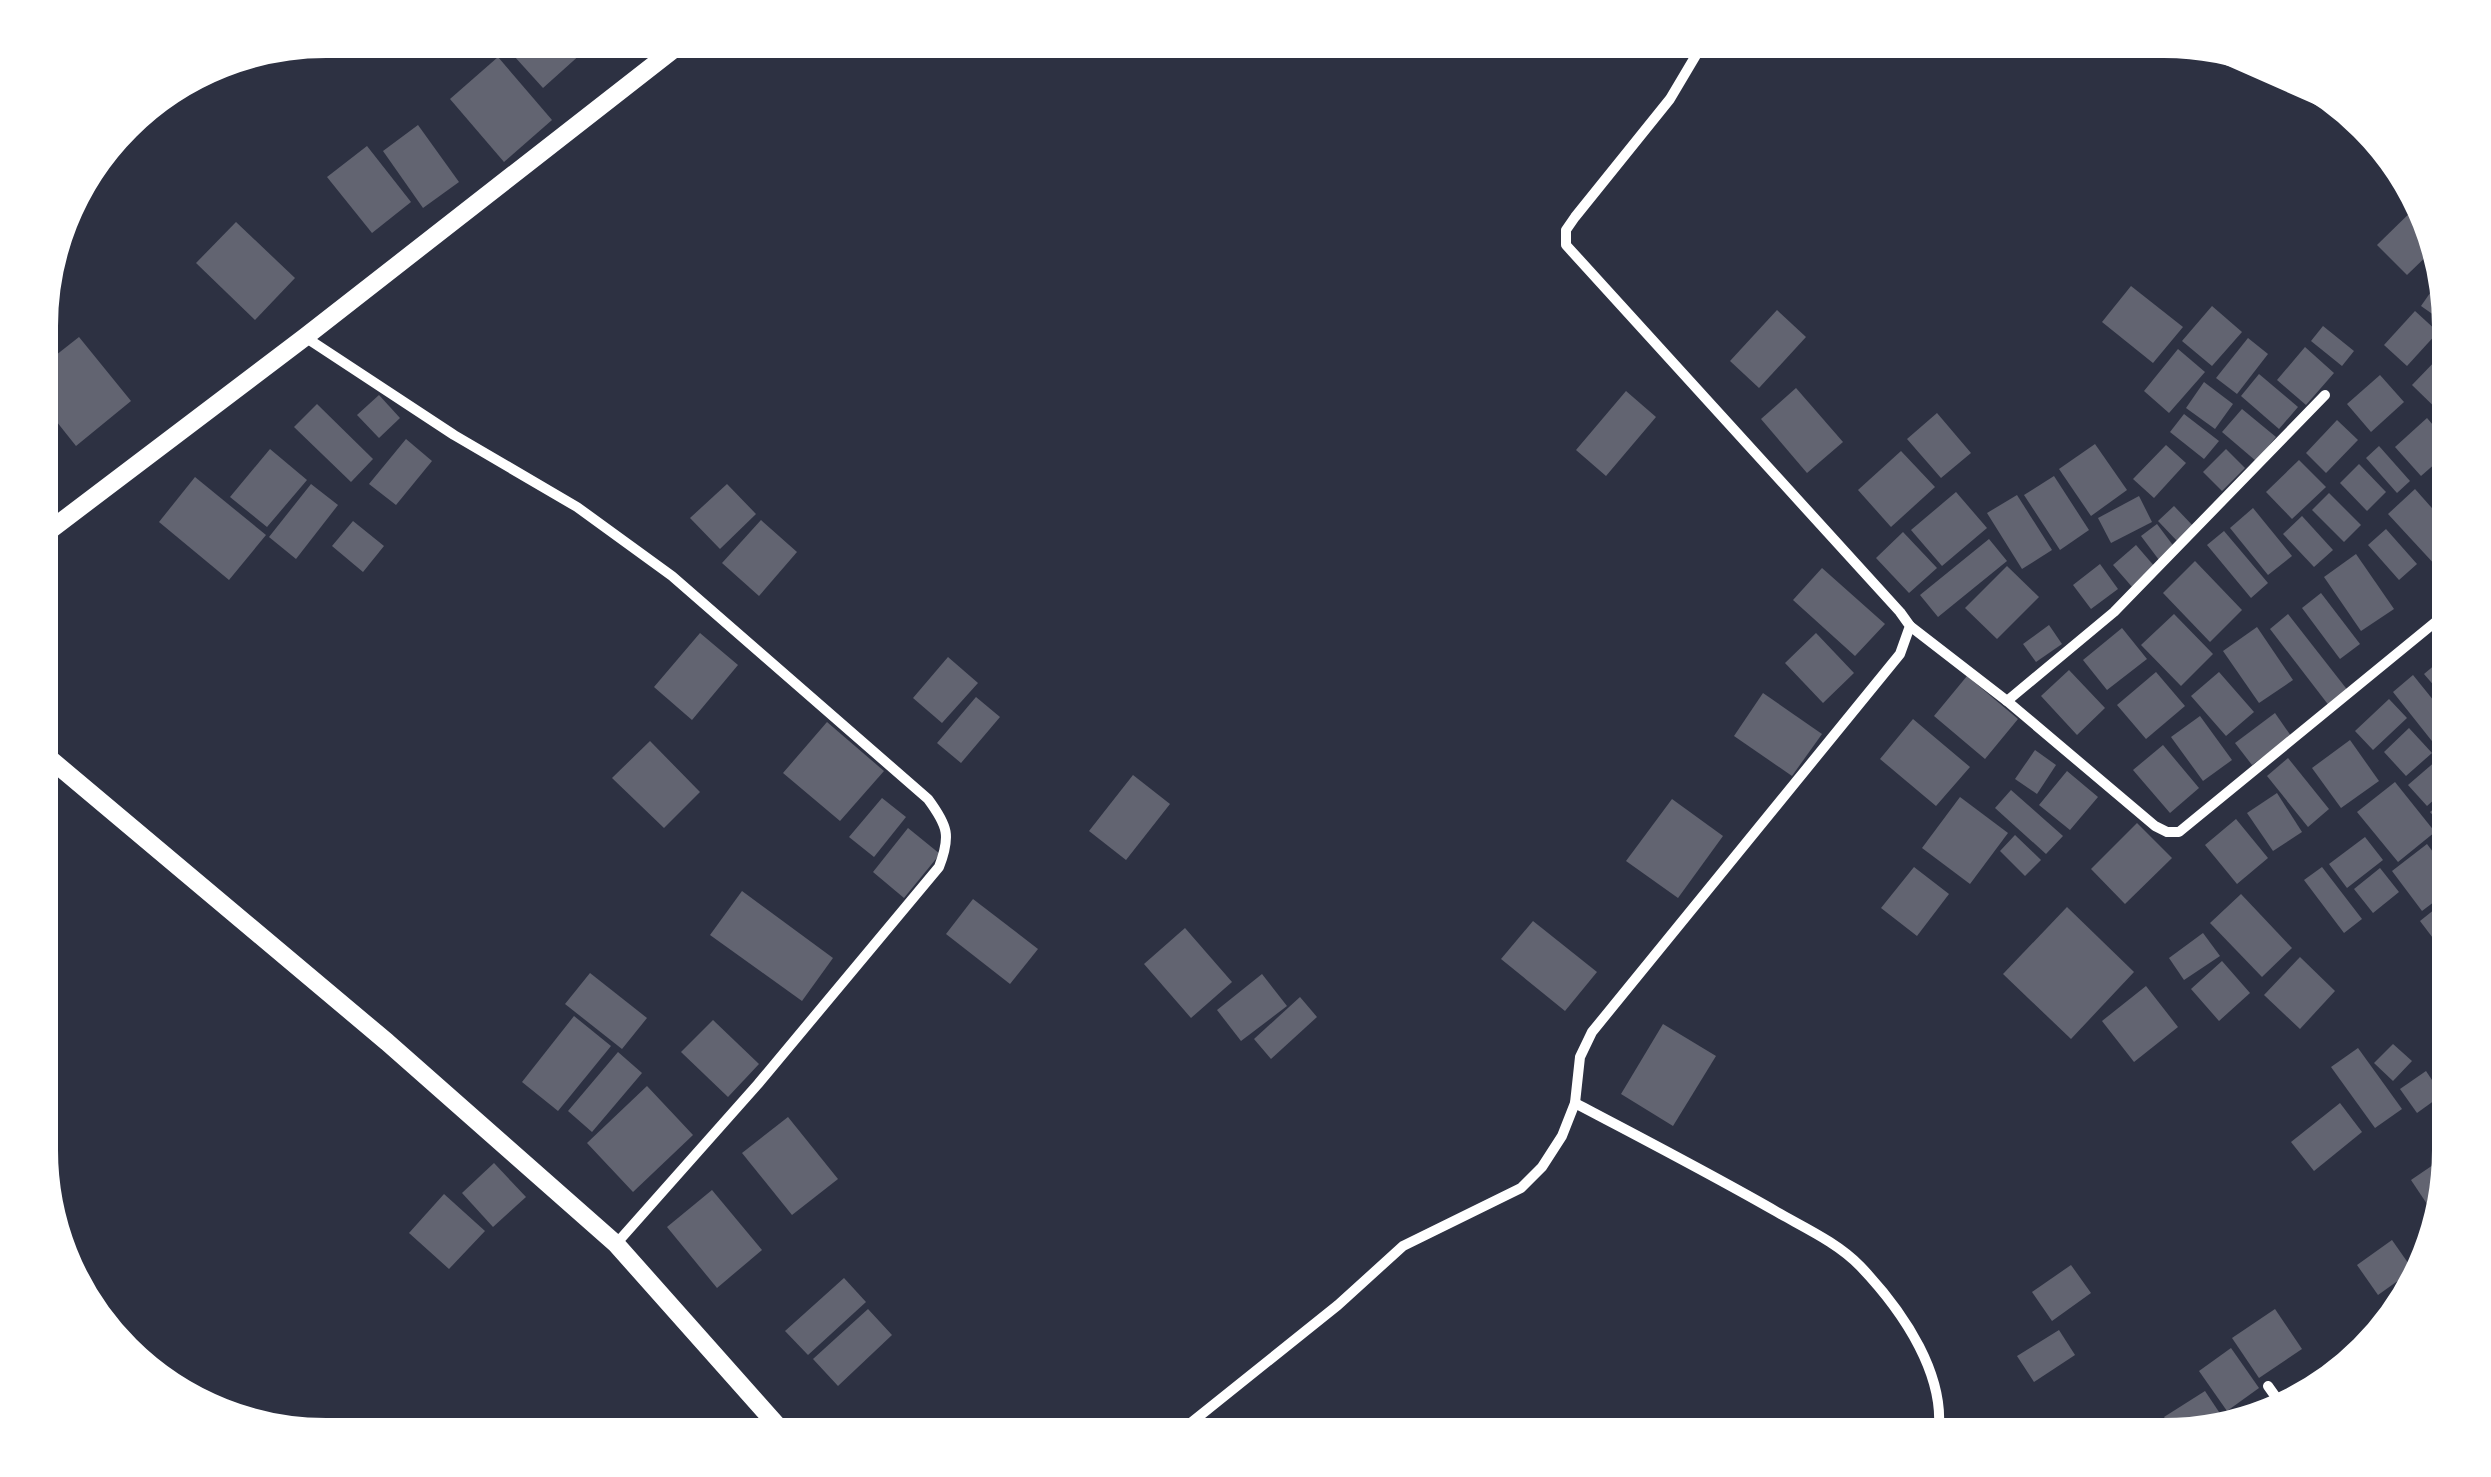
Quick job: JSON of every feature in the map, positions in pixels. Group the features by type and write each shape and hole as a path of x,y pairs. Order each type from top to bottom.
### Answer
{"street":[{"path":"1698,52 1670,99 1574,217 1566,230 1566,245 1910,626 2007,700 2155,826 2166,832 2179,832 2438,620"},
{"path":"53,529 669,53"},
{"path":"2258,69 2291,84"},
{"path":"305,337 454,435 577,507 672,576 928,799 942,819 948,844 939,868 758,1084 616,1244"},
{"path":"2007,700 2114,612 2325,395"},
{"path":"1190,1424 1338,1305 1403,1246 1521,1188 1542,1167 1562,1136 1575,1103 1580,1057 1592,1032 1900,654 1910,626"},
{"path":"53,761 387,1042 616,1244 776,1424"},
{"path":"1575,1103 1741,1191 1859,1264 1912,1330 1934,1387 1941,1424"},
{"path":"2268,1386 2278,1399"}],"building":[{"path":"518,53 582,53 543,88 514,56"},
{"path":"498,57 552,120 504,162 450,99"},
{"path":"418,125 459,182 423,208 383,151"},
{"path":"367,146 411,202 372,233 327,177"},
{"path":"2412,211 2428,254 2407,275 2377,245"},
{"path":"236,222 295,278 255,320 196,263"},
{"path":"2131,286 2183,327 2153,363 2102,322"},
{"path":"2435,286 2438,318 2421,306"},
{"path":"2212,306 2242,332 2212,366 2182,341"},
{"path":"1777,310 1806,337 1759,388 1730,361"},
{"path":"2415,311 2438,332 2407,366 2384,345"},
{"path":"2323,326 2354,351 2342,366 2311,341"},
{"path":"79,337 131,401 76,446 53,417 53,357"},
{"path":"2248,338 2268,354 2237,394 2216,378"},
{"path":"2305,347 2334,373 2306,405 2277,380"},
{"path":"2178,349 2205,372 2169,413 2144,391"},
{"path":"2438,358 2438,410 2412,385"},
{"path":"2259,374 2298,407 2279,429 2241,396"},
{"path":"2380,375 2404,402 2371,432 2347,404"},
{"path":"2204,382 2233,404 2215,429 2186,408"},
{"path":"1796,388 1843,442 1807,473 1761,419"},
{"path":"1626,391 1656,417 1606,476 1576,450"},
{"path":"379,395 400,418 379,438 357,415"},
{"path":"317,404 373,459 351,482 294,427"},
{"path":"2242,409 2276,437 2256,461 2222,432"},
{"path":"1937,413 1971,453 1941,478 1907,439"},
{"path":"2184,414 2219,441 2204,459 2170,432"},
{"path":"2427,418 2438,431 2438,461 2421,476 2395,447"},
{"path":"2337,420 2358,440 2326,473 2306,453"},
{"path":"406,439 432,461 396,505 369,484"},
{"path":"2095,444 2127,490 2091,516 2059,469"},
{"path":"2166,445 2186,463 2154,498 2133,479"},
{"path":"2379,446 2410,481 2397,493 2366,458"},
{"path":"270,449 307,480 267,527 230,497"},
{"path":"2226,449 2245,468 2222,491 2203,472"},
{"path":"1901,451 1935,487 1891,527 1858,490"},
{"path":"2299,460 2326,487 2292,519 2266,492"},
{"path":"2359,464 2386,492 2367,511 2340,483"},
{"path":"2054,476 2089,530 2060,550 2024,495"},
{"path":"195,477 266,535 229,580 159,522"},
{"path":"311,484 338,505 296,559 269,537"},
{"path":"727,484 756,514 720,549 690,518"},
{"path":"2415,489 2438,515 2437,567 2388,514"},
{"path":"1956,492 1987,528 1942,566 1911,530"},
{"path":"2329,493 2361,525 2344,542 2312,510"},
{"path":"2017,495 2052,550 2022,569 1987,513"},
{"path":"2139,496 2152,522 2111,543 2098,518"},
{"path":"2174,506 2195,528 2179,543 2158,521"},
{"path":"2253,508 2292,556 2268,575 2230,528"},
{"path":"2302,516 2333,550 2314,567 2283,534"},
{"path":"761,520 797,552 759,596 722,563"},
{"path":"353,521 384,546 363,572 332,546"},
{"path":"2157,524 2175,548 2159,560 2141,536"},
{"path":"2386,529 2417,564 2399,580 2368,545"},
{"path":"2224,531 2268,583 2251,598 2207,545"},
{"path":"1903,532 1937,568 1909,593 1876,558"},
{"path":"1989,539 2007,561 1938,617 1920,595"},
{"path":"2136,545 2155,567 2133,588 2113,565"},
{"path":"2356,554 2394,609 2361,631 2324,577"},
{"path":"2195,561 2242,610 2210,642 2163,593"},
{"path":"2100,564 2118,589 2091,609 2073,585"},
{"path":"2007,566 2039,597 1997,639 1965,608"},
{"path":"1822,568 1885,624 1855,656 1793,600"},
{"path":"2321,593 2360,644 2340,659 2302,608"},
{"path":"2174,614 2213,654 2181,686 2141,645"},
{"path":"2288,614 2349,692 2330,707 2270,629"},
{"path":"2049,625 2062,644 2036,662 2023,644"},
{"path":"2257,627 2293,680 2259,703 2223,651"},
{"path":"2122,628 2147,659 2107,690 2083,660"},
{"path":"700,633 738,665 692,720 654,687"},
{"path":"1816,633 1854,673 1823,703 1785,663"},
{"path":"948,657 978,683 942,723 913,698"},
{"path":"2438,662 2438,690 2424,674"},
{"path":"2069,670 2105,708 2077,735 2041,696"},
{"path":"2156,672 2185,706 2146,739 2117,705"},
{"path":"2219,672 2254,712 2226,736 2191,696"},
{"path":"2413,675 2438,706 2438,749 2393,692"},
{"path":"1967,676 2018,719 1985,759 1934,716"},
{"path":"1763,693 1822,734 1792,776 1734,736"},
{"path":"976,697 1000,717 961,763 937,743"},
{"path":"2389,699 2407,718 2373,750 2355,731"},
{"path":"2275,713 2291,736 2252,765 2235,743"},
{"path":"2200,716 2232,760 2203,781 2171,737"},
{"path":"1913,719 1970,767 1936,806 1880,759"},
{"path":"827,722 884,771 840,821 783,773"},
{"path":"2409,728 2432,753 2406,776 2384,752"},
{"path":"2350,740 2379,781 2341,808 2312,768"},
{"path":"650,741 700,792 664,828 612,778"},
{"path":"2163,745 2199,788 2170,813 2133,770"},
{"path":"2035,750 2056,765 2037,794 2015,779"},
{"path":"2288,758 2329,809 2308,827 2267,776"},
{"path":"2438,761 2438,796 2427,806 2408,785"},
{"path":"2067,771 2098,797 2070,830 2039,805"},
{"path":"1133,775 1170,804 1126,860 1089,831"},
{"path":"2395,782 2435,832 2398,862 2357,812"},
{"path":"2011,790 2063,836 2046,854 1995,808"},
{"path":"2277,793 2302,832 2273,851 2247,813"},
{"path":"1960,797 2008,833 1970,884 1922,848"},
{"path":"882,798 906,817 874,857 849,837"},
{"path":"1672,799 1723,836 1678,898 1626,861"},
{"path":"2438,805 2438,822 2430,812"},
{"path":"2236,819 2268,858 2237,884 2205,845"},
{"path":"2137,823 2172,858 2125,904 2091,869"},
{"path":"908,828 940,854 904,898 873,872"},
{"path":"2015,835 2041,860 2025,876 2000,851"},
{"path":"2365,837 2383,860 2347,888 2329,864"},
{"path":"2427,844 2438,859 2438,899 2422,911 2392,871"},
{"path":"1914,867 1949,894 1917,936 1881,908"},
{"path":"2322,867 2362,919 2344,933 2304,880"},
{"path":"2380,868 2399,892 2373,913 2354,889"},
{"path":"742,891 833,958 802,1001 710,935"},
{"path":"2241,894 2292,948 2262,977 2210,923"},
{"path":"973,899 1038,949 1010,984 946,934"},
{"path":"2067,907 2134,972 2071,1039 2003,974"},
{"path":"2438,907 2438,945 2420,921"},
{"path":"1533,921 1597,972 1565,1011 1501,959"},
{"path":"1185,928 1232,982 1191,1018 1144,964"},
{"path":"2203,933 2220,956 2184,980 2169,958"},
{"path":"2300,957 2335,991 2300,1029 2264,995"},
{"path":"2222,961 2250,993 2219,1021 2191,989"},
{"path":"590,973 647,1018 622,1049 565,1004"},
{"path":"1262,974 1287,1006 1241,1041 1217,1010"},
{"path":"2146,986 2178,1027 2134,1062 2102,1021"},
{"path":"1300,997 1317,1017 1271,1059 1254,1039"},
{"path":"574,1016 611,1046 558,1111 522,1082"},
{"path":"713,1020 759,1064 728,1097 681,1052"},
{"path":"1663,1024 1716,1056 1673,1126 1621,1094"},
{"path":"2393,1044 2412,1061 2393,1081 2374,1063"},
{"path":"2358,1048 2402,1109 2375,1128 2331,1067"},
{"path":"618,1052 642,1073 592,1132 568,1111"},
{"path":"2426,1071 2438,1089 2438,1098 2417,1113 2400,1089"},
{"path":"647,1086 693,1135 633,1192 587,1143"},
{"path":"2340,1103 2362,1132 2314,1171 2291,1142"},
{"path":"788,1117 838,1179 792,1215 742,1153"},
{"path":"2438,1162 2431,1210 2411,1180"},
{"path":"494,1163 526,1197 493,1227 462,1193"},
{"path":"712,1190 762,1250 717,1288 667,1227"},
{"path":"444,1194 485,1231 449,1269 409,1233"},
{"path":"2392,1240 2412,1268 2378,1295 2357,1265"},
{"path":"2071,1265 2091,1293 2052,1321 2032,1292"},
{"path":"844,1278 866,1302 808,1355 785,1331"},
{"path":"868,1309 892,1335 838,1386 813,1359"},
{"path":"2275,1309 2302,1349 2259,1378 2232,1338"},
{"path":"2059,1330 2075,1355 2034,1382 2017,1356"},
{"path":"2231,1348 2259,1388 2227,1411 2199,1371"},
{"path":"2205,1391 2221,1415 2182,1424 2168,1424 2164,1417"}]}
